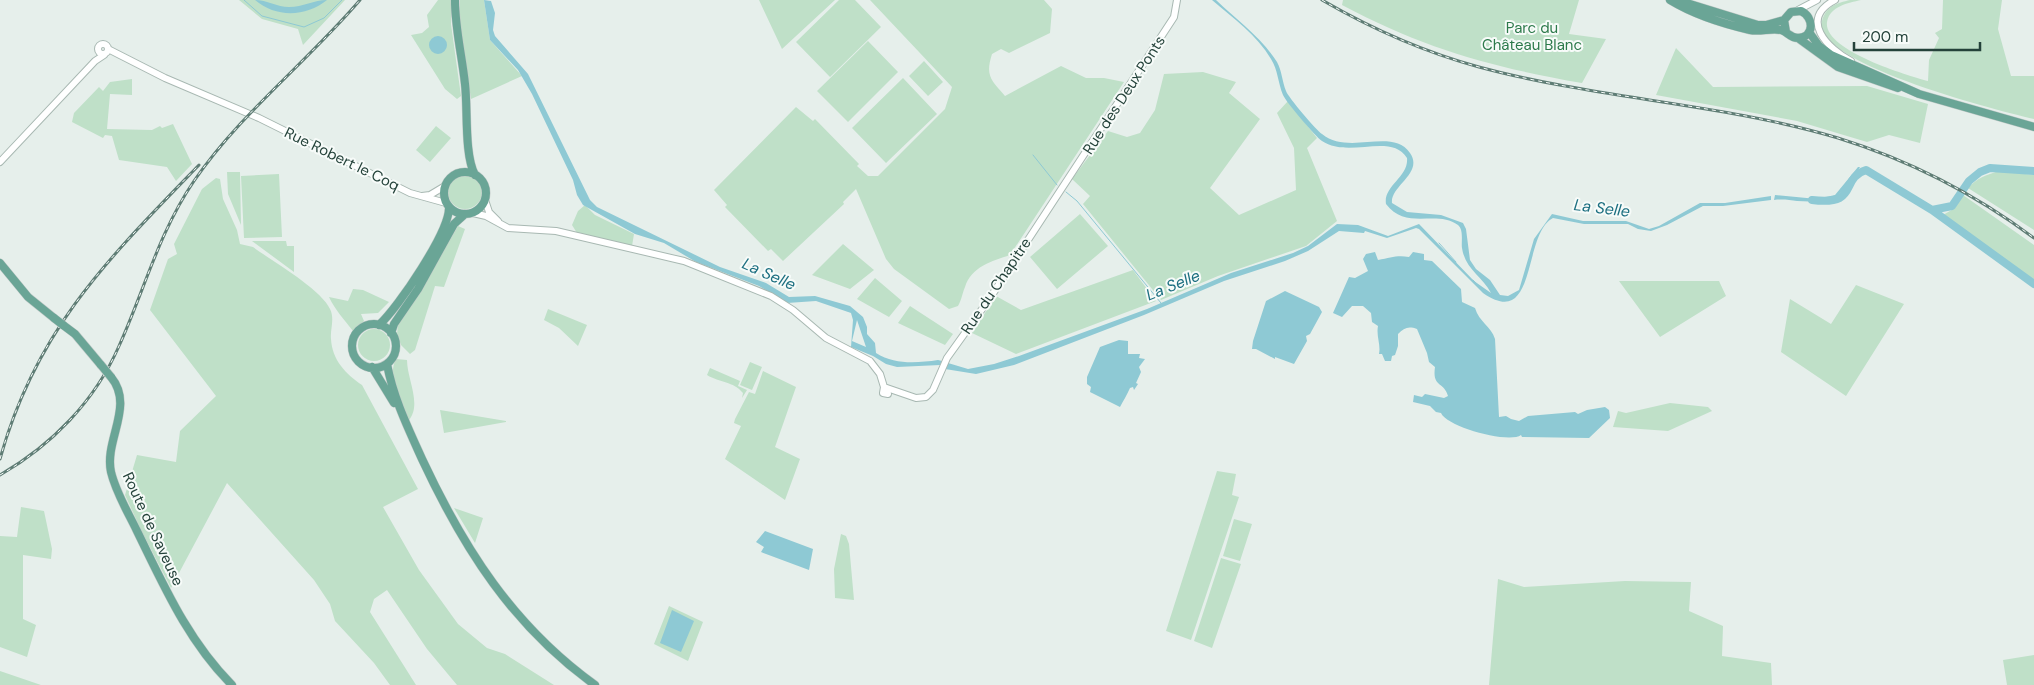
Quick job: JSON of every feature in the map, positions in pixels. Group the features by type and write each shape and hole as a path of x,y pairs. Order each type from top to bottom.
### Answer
{"main road":[{"path":"391,333 394,324 418,289 454,224 469,213 480,208 485,200 484,184 475,175 471,165 465,83 455,28 455,0"},
{"path":"1670,0 1701,14 1750,30 1779,30 1786,32 1798,38 1838,67 1919,94 2034,127"},
{"path":"1674,0 1766,25 1784,20 1791,12 1798,10 1809,16 1811,22 1809,32 1819,46 1831,55 1919,94"},
{"path":"1784,20 1786,32"},
{"path":"1798,38 1809,32"},
{"path":"458,174 466,160 468,134"},
{"path":"379,325 410,285 446,224 448,205 445,186 450,178 467,172 475,175"},
{"path":"448,205 459,213 469,213"},
{"name":"Route de Saveuse","path":"0,263 28,297 75,334 111,377 119,390 121,404 110,466 118,491 178,615 199,646 232,685"},
{"path":"372,324 379,325 391,333 396,345 395,352 387,364 372,368 365,366 355,356 353,342 359,330 372,324"},
{"path":"387,364 393,388 407,426"},
{"path":"372,368 379,376 407,426 444,505 484,572 508,604 531,629 595,685"}],"street":[{"name":"Rue des Deux Ponts","path":"1063,188 1174,17 1177,0"},
{"path":"1798,10 1816,0"},
{"path":"1809,16 1816,0"},
{"path":"1835,0 1827,5 1821,13 1818,25 1822,39 1837,53 1870,71"},
{"name":"Rue Robert le Coq","path":"0,162 95,61 106,53 224,104 249,117 265,122 419,196 448,205"},
{"path":"419,196 430,194 445,186"},
{"name":"Rue du Chapitre","path":"504,227 565,232 684,261 771,296 793,310 826,338 870,361 878,370 889,391 910,397 923,397 929,395 934,388 944,364 1063,188"},
{"path":"485,200 489,212 504,227"},
{"path":"469,213 486,216 504,227"}],"green space":[{"path":"239,0 345,0 303,45 298,29 262,19"},
{"path":"438,0 451,0 451,24 461,96 457,99 445,89 411,35 422,33 429,27 427,15"},
{"path":"460,0 484,0 490,40 522,76 471,99 460,27"},
{"path":"759,0 835,0 782,49"},
{"path":"839,0 855,0 881,27 830,77 796,42"},
{"path":"870,0 1044,0 1052,9 1050,33 1009,53 1001,49 992,54 989,73 996,86 1005,96 1061,66 1086,78 1104,78 1124,82 1010,255 989,262 972,274 958,306 949,309 894,269 886,259 856,189 843,202 844,204 783,261 771,249 768,251 725,207 727,205 714,190 796,107 813,121 815,119 859,164 857,166 868,176 878,176 945,109 952,87"},
{"name":"Parc du Château Blanc","path":"1343,0 1579,0 1569,34 1606,39 1582,83 1488,63 1430,45 1402,34 1342,5"},
{"path":"1850,0 1861,0 1840,6 1832,12 1827,22 1829,32 1838,42 1868,60 1928,81 1929,60 1939,38 1935,33 1942,29 1943,0 2002,0 1998,29 2011,76 2034,76 2034,119 1986,107 1912,83 1875,69 1846,53 1826,37 1822,21 1829,9 1836,4"},
{"path":"868,41 898,72 848,122 817,91"},
{"path":"1676,48 1713,87 1867,86 1928,104 1920,143 1889,135 1867,142 1797,121 1656,95"},
{"path":"924,61 943,82 928,96 909,76"},
{"path":"1203,72 1236,82 1229,93 1260,119 1210,188 1239,215 1296,190 1294,148 1277,113 1288,101 1317,138 1307,148 1337,221 1306,246 1218,276 1161,300 1083,204 1090,196 1072,179 1108,131 1127,137 1140,133 1155,110 1164,74"},
{"path":"903,78 937,114 886,163 852,128"},
{"path":"132,79 132,95 110,94 107,129 152,130 160,126 162,128 173,124 192,164 176,181 167,167 119,160 112,136 105,135 103,138 72,122 74,113 99,87 103,91 110,82"},
{"path":"436,126 451,138 430,162 416,150"},
{"path":"1999,171 2034,175 2034,230 1968,188 1982,177"},
{"path":"227,172 240,172 241,225 228,194"},
{"path":"279,174 282,237 244,238 241,176"},
{"path":"465,175 472,176 477,180 481,185 481,199 477,204 472,208 465,209 458,208 453,204 449,199 448,192 449,185 453,180 458,176"},
{"path":"216,178 220,179 223,199 237,230 240,244 253,247 307,284 325,301 330,309 334,354 345,371 362,385 418,489 383,507 419,570 458,624 487,648 505,654 554,685 457,685 427,649 387,590 374,599 370,612 416,685 390,685 374,663 335,621 330,604 314,580 227,483 171,588 125,495 137,455 176,462 180,431 216,396 150,310 168,259 177,254 174,244 202,189"},
{"path":"1963,195 2034,245 2034,280 1943,215 1955,208"},
{"path":"585,205 595,215 634,234 632,246 577,233 572,225 578,211"},
{"path":"1080,214 1108,246 1057,289 1030,257"},
{"path":"458,226 465,229 444,287 435,286 415,350 410,354 401,345 397,334 398,323 421,290"},
{"path":"252,241 286,241 287,246 294,246 294,272"},
{"path":"843,244 874,270 850,289 812,275"},
{"path":"1133,270 1156,301 1016,354 972,333 996,296 1021,310"},
{"path":"875,278 902,301 889,317 857,299"},
{"path":"1619,281 1719,281 1726,296 1660,337"},
{"path":"1856,285 1904,304 1846,396 1781,352 1790,299 1831,324"},
{"path":"353,289 363,290 389,302 378,313 361,314 364,321 353,331 329,297 348,301"},
{"path":"910,306 953,334 945,345 898,323"},
{"path":"548,309 587,325 578,346 559,328 544,320"},
{"path":"374,329 386,333 390,345 386,357 374,361 362,357 358,345 362,333"},
{"path":"396,359 407,360 414,399 413,414 409,420 394,382 393,366"},
{"path":"750,362 762,367 752,390 740,385"},
{"path":"710,368 740,381 738,386 747,390 742,398 743,393 735,386 707,375"},
{"path":"763,371 796,387 775,447 800,459 785,500 725,459 741,426 734,423 735,419 749,392 755,394"},
{"path":"1670,403 1708,407 1712,411 1668,431 1613,427 1618,411 1626,413"},
{"path":"440,410 506,421 506,422 444,433"},
{"path":"1217,471 1236,474 1232,495 1239,497 1191,640 1166,631"},
{"path":"21,507 44,511 52,549 51,559 23,555 23,619 36,625 27,657 0,647 0,536 17,537"},
{"path":"454,508 483,518 475,543"},
{"path":"1234,519 1252,524 1240,561 1223,556"},
{"path":"841,534 846,536 849,544 854,600 835,598 834,569"},
{"path":"1221,558 1241,564 1212,648 1194,641"},
{"path":"1498,579 1524,587 1625,581 1691,582 1689,611 1723,626 1722,656 1771,663 1772,685 1489,685"},
{"path":"669,606 703,622 688,661 654,644"},
{"path":"2034,655 2034,685 2007,685 2003,660"},
{"path":"0,671 41,685 0,685"}],"water":[{"path":"255,0 289,7 327,0 310,10 291,13 272,10"},
{"path":"484,0 491,1 495,13 493,30 495,36 528,74 590,200 597,207 720,267 766,283 789,297 815,296 850,306 863,317 867,327 867,334 875,343 876,353 883,357 906,362 938,360 942,361 940,365 897,367 886,364 873,356 851,347 853,320 851,313 816,301 787,303 759,286 696,262 664,243 635,234 583,205 532,94 518,70 490,40","holes":["857,320 866,347 852,341"]},
{"path":"1212,0 1216,0 1271,53 1279,65 1288,94 1308,120 1322,134 1333,140 1345,143 1392,142 1402,146 1410,153 1413,167 1396,191 1392,203 1407,212 1441,215 1463,223 1466,229 1470,260 1476,269 1490,280 1500,295 1508,296 1519,290 1534,239 1552,214 1583,221 1626,221 1649,229 1659,226 1700,203 1725,203 1771,196 1771,200 1723,206 1703,206 1667,225 1651,231 1638,229 1628,224 1584,224 1553,218 1543,227 1521,290 1513,300 1501,301 1483,293 1419,229 1416,228 1387,238 1365,231 1364,233 1339,231 1308,251 1285,261 1224,281 1144,315 1014,365 976,374 945,369 948,363 968,369 994,364 1147,309 1231,273 1293,253 1308,246 1337,224 1358,225 1388,236 1419,224 1474,281 1491,293 1467,262 1462,248 1461,230 1458,225 1441,219 1403,216 1394,212 1386,204 1388,192 1404,171 1407,165 1407,158 1400,151 1391,147 1344,148 1322,141 1285,99 1271,59 1259,42"},
{"path":"434,36 442,36 447,41 445,52 434,54 429,49 429,41"},
{"path":"1860,167 1848,186 1842,192 1828,199 1819,201 1774,200 1775,195 1817,199 1835,195"},
{"path":"1375,252 1378,260 1409,257 1413,252 1424,254 1424,260 1432,261 1461,289 1462,302 1475,308 1479,317 1495,339 1499,417 1506,416 1519,421 1528,416 1575,412 1578,414 1587,410 1605,407 1609,410 1610,418 1589,438 1522,437 1521,435 1504,437 1479,433 1454,424 1430,406 1413,402 1414,395 1422,397 1425,394 1444,398 1448,396 1435,378 1435,367 1429,362 1417,329 1406,328 1398,334 1398,346 1395,355 1392,356 1391,361 1385,361 1382,354 1379,354 1378,326 1372,322 1371,313 1363,306 1352,306 1342,317 1333,313 1349,277 1355,278 1368,271 1363,259 1366,254"},
{"path":"1285,291 1319,307 1322,312 1310,334 1306,336 1307,341 1294,364 1275,357 1275,359 1256,349 1252,349 1266,301"},
{"path":"1119,340 1128,341 1128,354 1140,354 1139,358 1145,359 1139,367 1141,372 1136,383 1138,384 1134,390 1133,387 1130,388 1120,407 1090,392 1091,387 1087,384 1087,377 1100,347"},
{"path":"765,531 813,549 809,570 761,552 764,547 756,542"},
{"path":"672,610 694,621 681,652 660,643"}],"waterway":[{"path":"244,0 262,16 304,27 324,18 342,0"},
{"path":"1033,155 1057,185"},
{"name":"La Selle","path":"1812,200 1827,201 1843,196 1853,179 1866,170 1932,210 1952,206 1969,181 1980,172 1990,168 2034,171"},
{"path":"1066,192 1077,201 1161,303"},
{"name":"La Selle","path":"1932,210 2034,284"},
{"name":"La Selle","path":"1439,243 1456,262"},
{"name":"La Selle","path":"1473,280 1484,291"}],"railway":[{"path":"0,475 54,436 85,403 98,385 119,346 161,241 194,181 232,133 340,23 360,0"},
{"path":"1322,0 1360,21 1399,39 1479,67 1568,87 1749,117 1794,126 1838,138 1890,157 1940,180 1988,207 2034,238"},
{"path":"0,459 15,413 34,371 55,333 79,298 106,265 199,165"}]}
